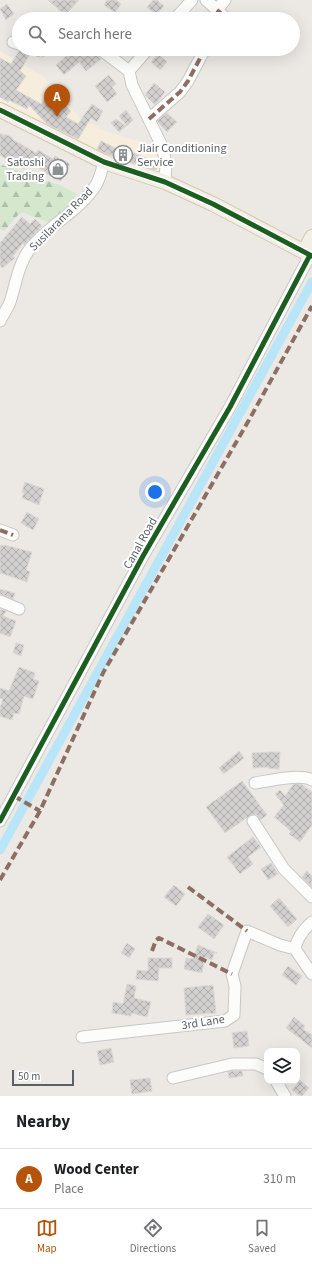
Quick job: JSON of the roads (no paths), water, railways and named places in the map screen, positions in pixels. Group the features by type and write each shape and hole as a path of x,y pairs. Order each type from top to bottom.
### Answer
{"main road":[{"path":"0,110 104,162 165,182 213,204 309,254 312,237"}],"street":[{"path":"181,12 192,0"},
{"path":"206,0 217,10 226,0"},
{"path":"109,56 129,71 132,86 162,146 166,164 165,182"},
{"path":"129,71 142,56"},
{"path":"149,119 180,92 202,56"},
{"name":"Susilarama Road","path":"0,321 10,303 23,261 28,251 42,236 75,208 95,186 104,162"},
{"name":"Canal Road","path":"0,821 143,556 230,407 309,254"},
{"path":"0,530 13,536"},
{"path":"0,601 19,610"},
{"path":"255,783 281,778 308,777 312,780"},
{"path":"253,822 284,869 312,897"},
{"path":"312,922 306,927 296,942 295,949 312,974"},
{"name":"3rd Lane","path":"82,1036 225,1021 234,1015 235,986 232,974 247,931 280,945 295,949"},
{"path":"173,1078 232,1064 256,1064 264,1068"},
{"path":"278,1084 285,1096"}],"waterway":[{"path":"0,850 312,282"}],"place":[{"name":"Wood Center","path":"57,117"},
{"name":"Jiair Conditioning Service","path":"123,155"},
{"name":"Satoshi Trading","path":"58,169"}]}
